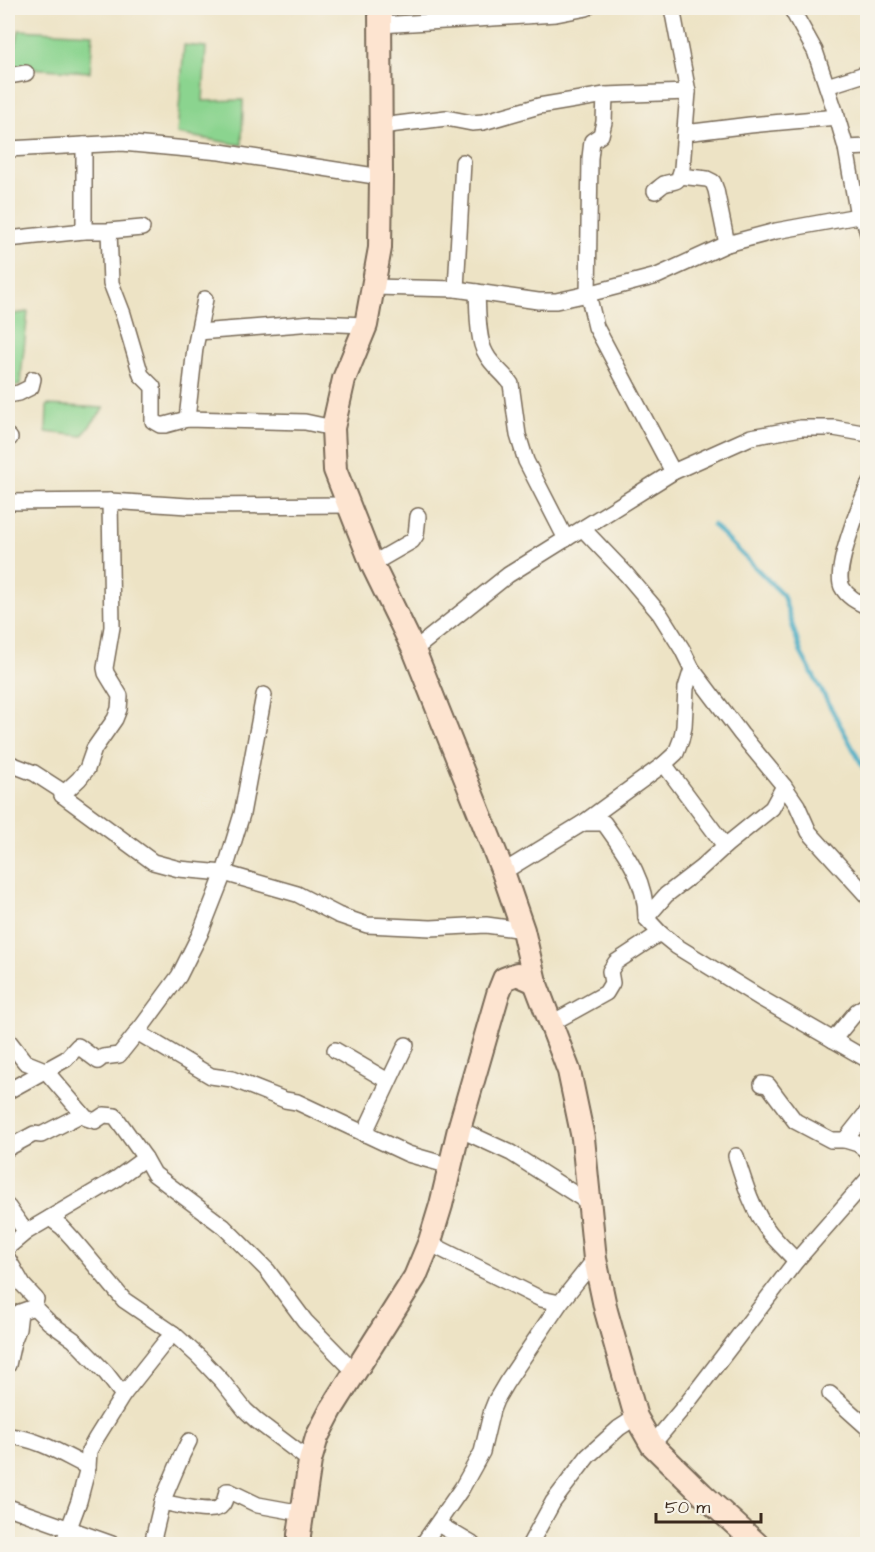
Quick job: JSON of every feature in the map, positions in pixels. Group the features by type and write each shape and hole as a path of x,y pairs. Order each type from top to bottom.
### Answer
{"street":[{"path":"587,8 556,14 380,16 380,248 366,325 344,379 333,428 335,470 372,564 414,650 503,872 523,930 534,982 568,1071 582,1138 595,1259 606,1311 636,1417 652,1445 757,1545"},
{"path":"655,191 664,184 675,182 682,168 688,93 672,8"},
{"path":"373,287 456,289 538,301 556,301 657,276 727,244 776,231 865,224 846,148 827,86 815,51 792,8"},
{"path":"8,76 26,73"},
{"path":"827,86 867,73"},
{"path":"381,126 446,118 472,123 483,122 539,106 605,94 688,93"},
{"path":"605,94 601,135 592,141 590,158 588,294 596,327 673,472"},
{"path":"685,133 750,124 837,117"},
{"path":"8,149 122,143 220,152 381,177"},
{"path":"84,145 84,231"},
{"path":"846,148 867,147"},
{"path":"456,289 463,162"},
{"path":"680,176 707,179 713,182 727,244"},
{"path":"8,239 142,228"},
{"path":"109,231 111,283 141,375 153,387 153,421 160,425 187,419 304,422 333,428"},
{"path":"477,292 479,327 484,353 511,384 518,435 526,461 566,539"},
{"path":"187,419 195,348 205,299"},
{"path":"198,332 313,323 366,325"},
{"path":"8,395 31,387 33,379"},
{"path":"414,650 508,575 673,472 751,436 801,428 834,428 867,434"},
{"path":"867,486 842,559 839,581 850,597 867,607"},
{"path":"8,502 110,501 188,506 349,505"},
{"path":"63,794 80,779 87,769 94,748 115,720 119,709 120,696 105,668 112,627 110,501"},
{"path":"372,564 412,541 416,535 418,516"},
{"path":"583,529 626,574 660,615 692,669 784,786 797,805 809,832 867,897"},
{"path":"503,872 584,823 676,753 684,727 686,688 692,669"},
{"path":"8,1091 66,1059 78,1046 98,1061 103,1057 118,1055 179,976 200,934 224,873 242,814 264,695"},
{"path":"8,763 34,773 153,862 179,869 224,873 297,894 338,915 367,925 431,928 486,925 523,930"},
{"path":"664,764 725,846"},
{"path":"646,918 666,895 772,808 784,786"},
{"path":"584,823 604,823 628,857 641,882 646,918 660,933 676,946 752,993 867,1060"},
{"path":"550,1024 606,993 612,983 610,971 616,962 660,933"},
{"path":"299,1545 310,1461 317,1437 331,1410 415,1277 429,1243 441,1205 459,1129 504,979 517,974 534,982"},
{"path":"833,1040 857,1011 867,1004"},
{"path":"137,1032 211,1076 232,1078 285,1100 297,1102 408,1154 450,1166"},
{"path":"8,1040 25,1062 45,1070 86,1118 95,1121 104,1115 115,1116 154,1174 224,1227 267,1270 305,1321 355,1372"},
{"path":"364,1134 406,1045"},
{"path":"335,1050 388,1081"},
{"path":"762,1084 768,1085 795,1121 831,1140 845,1140 858,1144 867,1152"},
{"path":"845,1140 867,1111"},
{"path":"8,1148 34,1134 41,1135 82,1114"},
{"path":"459,1129 511,1154 589,1203"},
{"path":"736,1156 744,1183 762,1221 796,1261"},
{"path":"8,1247 26,1232 116,1179 145,1158"},
{"path":"652,1445 688,1402 796,1261 867,1179"},
{"path":"8,1207 26,1232"},
{"path":"50,1218 73,1239 124,1300 174,1334 222,1381 245,1410 310,1461"},
{"path":"429,1243 541,1299 560,1303"},
{"path":"8,1259 23,1285 36,1299 34,1307"},
{"path":"423,1545 462,1488 482,1452 496,1400 560,1303 595,1259"},
{"path":"34,1307 49,1322 74,1340 106,1373 123,1395"},
{"path":"8,1365 10,1342 18,1329 20,1312 34,1307"},
{"path":"63,1545 79,1501 88,1467 89,1451 99,1431 123,1395 174,1334"},
{"path":"830,1394 867,1428"},
{"path":"530,1545 553,1502 588,1456 619,1428 636,1417"},
{"path":"8,1436 33,1440 88,1467"},
{"path":"152,1545 162,1502 189,1441"},
{"path":"162,1502 209,1510 218,1509 223,1505 227,1491 229,1491 258,1505 302,1514"},
{"path":"8,1507 112,1545"},
{"path":"438,1524 472,1545"}],"green space":[{"path":"19,30 93,34 90,72 11,67"},
{"path":"184,45 206,47 203,101 243,100 242,145 177,134"},
{"path":"28,312 20,385 8,387 8,315"},
{"path":"47,405 104,408 82,436 46,432"}],"waterway":[{"path":"713,525 783,595 801,653 868,776"}]}
